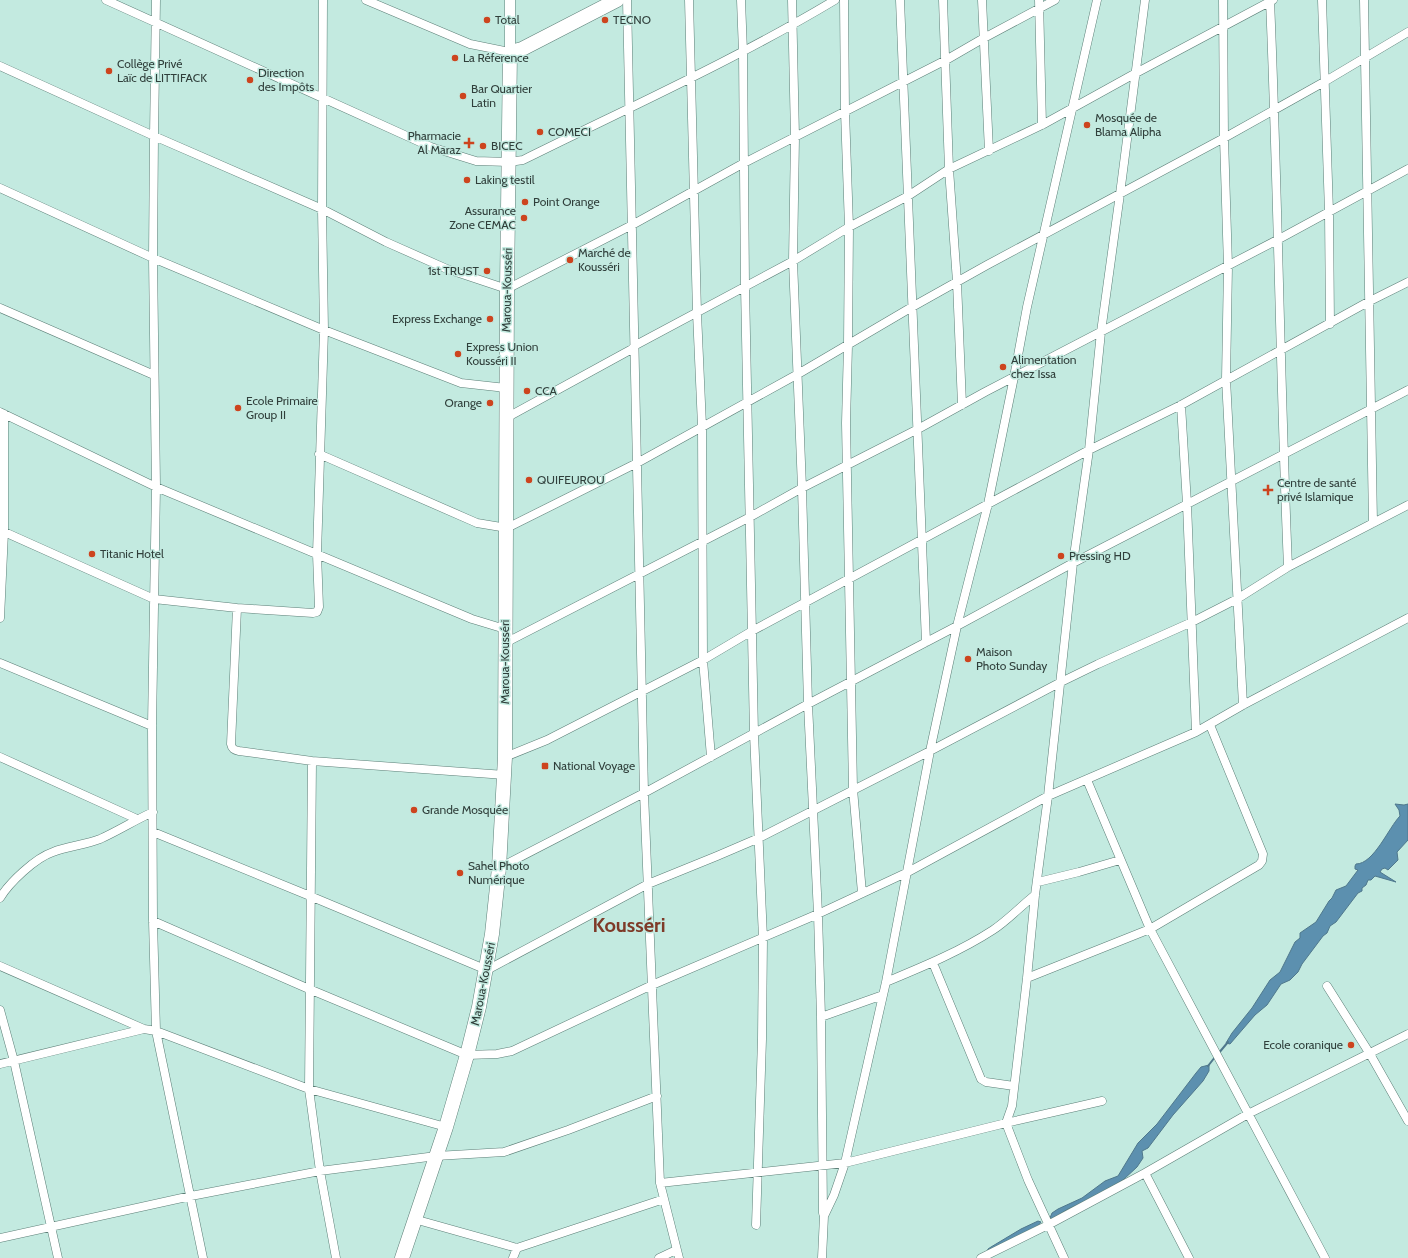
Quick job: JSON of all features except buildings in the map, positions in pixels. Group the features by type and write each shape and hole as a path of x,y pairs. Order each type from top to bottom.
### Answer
{"highway":[{"path":"510,52 522,49 617,0"},
{"name":"Maroua-Kousséri","path":"402,1258 446,1127 479,1008 487,970 499,868 505,774 507,528 506,388 510,52"}],"street":[{"path":"106,0 431,147 476,162 509,162 523,160 743,52 835,0"},
{"path":"156,0 153,258 156,487 152,726 153,921 156,1031 203,1258"},
{"path":"2,531 154,600 237,608 317,612 319,607 317,554 319,454 324,330 322,209 323,0"},
{"path":"366,0 470,44 510,52 510,0"},
{"path":"627,0 644,794 660,1183 677,1254 659,1258"},
{"path":"689,0 697,313 702,426 702,660 712,757"},
{"path":"741,0 754,734 763,938 762,1039 756,1225"},
{"path":"792,0 795,137 793,261 802,488 804,603 812,810 818,914 821,1017 824,1216 822,1258"},
{"path":"844,0 845,111 849,227 846,422 853,789 862,892"},
{"path":"900,0 926,642"},
{"path":"943,0 949,169 957,282 962,405"},
{"path":"982,0 989,151"},
{"path":"1039,0 1042,125"},
{"path":"0,66 154,136 322,209 386,242 447,269 507,289 632,225 744,163 946,60 1055,0"},
{"path":"824,1216 834,1195 845,1163 886,982 930,751 957,626 988,504 1042,237 1097,0"},
{"path":"1064,1258 1028,1180 1006,1123 1012,1106 1035,895 1038,882 1061,682 1073,563 1090,450 1101,332 1145,0"},
{"path":"1223,0 1224,138 1228,266 1226,379 1243,705"},
{"path":"506,418 632,349 634,346 793,261 849,227 908,196 949,169 1042,125 1271,0 1283,454 1288,567"},
{"path":"1322,0 1330,324"},
{"path":"1364,0 1373,523"},
{"path":"319,454 477,523 507,528 637,463 748,402 848,345 912,306 1224,138 1324,82 1408,32"},
{"path":"0,618 2,413 156,487 472,619 505,636 639,574 702,542 802,488 918,429 1014,377 1228,266 1408,169"},
{"path":"0,188 153,258 324,330 461,383 506,388"},
{"path":"505,757 547,740 702,660 988,504 1090,450 1180,405 1368,302 1408,282"},
{"path":"0,308 154,375"},
{"path":"499,868 644,794 808,704 1073,563 1408,390"},
{"path":"1180,405 1187,504 1196,732"},
{"path":"153,832 487,970 648,884 759,838 1061,682 1192,622 1237,599 1288,567 1408,505"},
{"path":"237,608 232,747 239,751 312,761 505,774"},
{"path":"153,921 309,989 467,1055 498,1054 512,1051 652,985 818,914 862,892 908,872 1048,796 1210,725 1243,705 1408,618"},
{"path":"0,663 152,726"},
{"path":"1027,978 1150,929 1259,865 1262,861 1263,854 1210,725"},
{"path":"0,757 137,819"},
{"path":"312,761 309,1090 320,1171 336,1258"},
{"path":"1087,780 1150,929 1325,1258"},
{"path":"0,898 12,882 51,852 100,839 153,812"},
{"path":"1038,882 1120,860"},
{"path":"886,982 933,963 993,929 1035,895"},
{"path":"933,963 981,1079 986,1082 1014,1086"},
{"path":"0,966 144,1029 156,1031 309,1090 446,1127"},
{"path":"1327,986 1370,1054 1408,1121"},
{"path":"821,1017 883,995"},
{"path":"0,1010 14,1061 50,1228 58,1258"},
{"path":"0,1064 144,1029"},
{"path":"981,1258 1048,1225 1145,1173 1248,1114 1408,1034"},
{"path":"0,1238 191,1196 320,1171 436,1156 504,1152 568,1130 657,1096"},
{"path":"660,1183 845,1163 1102,1101"},
{"path":"1145,1173 1189,1258"},
{"path":"414,1220 517,1248 664,1199"},
{"path":"513,1258 517,1248"}],"water":[{"path":"1395,804 1408,804 1408,840 1397,852 1398,860 1388,870 1385,868 1380,872 1396,882 1375,876 1371,880 1368,880 1366,885 1362,888 1362,891 1358,893 1336,922 1330,926 1327,933 1323,936 1302,964 1298,972 1290,980 1281,984 1267,1005 1255,1015 1230,1044 1226,1043 1252,1008 1270,980 1280,972 1295,942 1300,938 1300,933 1316,922 1336,890 1346,886 1358,870 1355,869 1356,864 1369,858 1381,844 1400,816 1399,810"},
{"path":"1209,1065 1209,1071 1203,1081 1173,1115 1148,1148 1142,1151 1143,1158 1137,1167 1123,1180 1087,1201 1068,1209 1052,1219 1050,1218 1052,1213 1058,1209 1082,1198 1105,1181 1118,1176 1138,1143 1157,1124 1201,1067"},
{"path":"1038,1221 1041,1222 1038,1226 987,1252 991,1247 1021,1229"}],"waterway":[{"path":"1218,1054 1228,1042"},
{"path":"1208,1066 1215,1057"}],"place":[{"name":"Total","path":"487,20"},
{"name":"TECNO","path":"605,20"},
{"name":"La Réference","path":"455,58"},
{"name":"Collège Privé Laïc de LITTIFACK","path":"109,71"},
{"name":"Direction des Impôts","path":"250,80"},
{"name":"Bar Quartier Latin","path":"463,96"},
{"name":"Mosquée de Blama Alipha","path":"1087,125"},
{"name":"COMECI","path":"540,132"},
{"name":"Pharmacie Al Maraz","path":"469,143"},
{"name":"BICEC","path":"483,146"},
{"name":"Laking testil","path":"467,180"},
{"name":"Point Orange","path":"525,202"},
{"name":"Assurance Zone CEMAC","path":"524,218"},
{"name":"Marché de Kousséri","path":"570,260"},
{"name":"1st TRUST","path":"487,271"},
{"name":"Express Exchange","path":"490,319"},
{"name":"Express Union Kousséri II","path":"458,354"},
{"name":"Alimentation chez Issa","path":"1003,367"},
{"name":"CCA","path":"527,391"},
{"name":"Orange","path":"490,403"},
{"name":"Ecole Primaire Group II","path":"238,408"},
{"name":"QUIFEUROU","path":"529,480"},
{"name":"Centre de santé privé Islamique","path":"1268,490"},
{"name":"Titanic Hotel","path":"92,554"},
{"name":"Pressing HD","path":"1061,556"},
{"name":"Maison Photo Sunday","path":"968,659"},
{"name":"National Voyage","path":"545,766"},
{"name":"Grande Mosquée","path":"414,810"},
{"name":"Sahel Photo Numérique","path":"460,873"},
{"name":"Ecole coranique","path":"1351,1045"}],"district":[{"name":"Kousséri","path":"629,925"}]}
